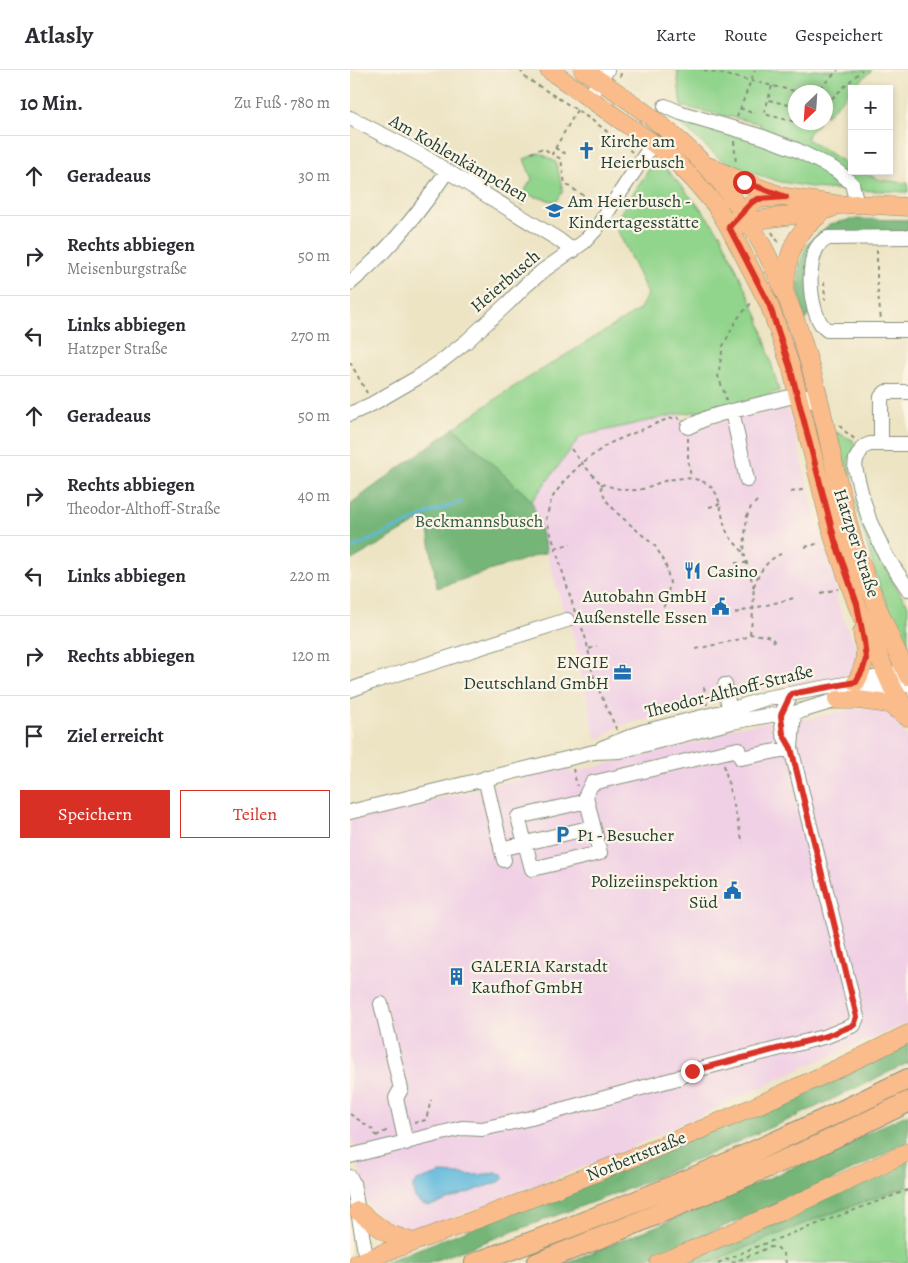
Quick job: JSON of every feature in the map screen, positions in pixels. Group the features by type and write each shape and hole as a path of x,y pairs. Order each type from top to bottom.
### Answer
{"highway":[{"path":"476,1263 732,1161 908,1079"},
{"path":"537,1263 806,1151 908,1102"}],"main road":[{"name":"Hatzper Straße","path":"549,70 583,103 653,143 673,159 717,207 729,227 769,304 788,358 792,396 821,485 835,541 850,586 857,604 901,677"},
{"path":"583,70 600,74 705,165 786,197"},
{"name":"Hatzper Straße","path":"705,165 745,218 784,289 809,363 856,547 901,677 908,713"},
{"path":"745,218 752,202 758,199 786,197 849,205 908,207"},
{"path":"729,227 745,218 764,219 823,211 849,205"},
{"path":"784,289 790,253 795,241 801,232 823,211"},
{"path":"856,682 866,659 857,604"},
{"path":"837,700 858,700 889,704 908,718"},
{"name":"Norbertstraße","path":"358,1262 487,1215 694,1133 800,1087 908,1034"},
{"path":"659,1263 779,1212 908,1152"},
{"path":"358,1211 388,1232 413,1242"}],"street":[{"path":"583,103 600,74"},
{"path":"665,106 681,113 763,136 797,150 834,169 852,184 849,205"},
{"name":"Am Kohlenkämpchen","path":"350,118 397,142 559,240 572,251"},
{"name":"Heierbusch","path":"350,414 372,404 417,378 443,360 526,285 584,242 596,229 653,143"},
{"path":"350,284 390,245 447,172"},
{"path":"908,237 828,238 818,245 813,257 810,274 812,297 819,320 827,330 908,330"},
{"path":"881,444 881,397 886,392 908,392"},
{"path":"688,427 707,418 792,396 806,396 821,406"},
{"path":"726,413 747,480"},
{"path":"908,444 870,444 863,447 856,459 855,468 870,522 886,556 908,589"},
{"path":"350,690 567,620"},
{"name":"Theodor-Althoff-Straße","path":"350,812 594,752 620,751 731,716 767,698 856,682 901,677"},
{"name":"Theodor-Althoff-Straße","path":"594,752 642,732 709,715 787,714 837,700 901,677"},
{"path":"725,685 731,716"},
{"path":"350,1156 462,1128 482,1129 540,1115 678,1078 692,1071 827,1036 854,1025 857,1017 791,748 787,714 791,694"},
{"path":"587,801 518,817 532,869 600,853 586,795 592,783 738,749 741,758 791,748"},
{"path":"485,778 502,854 525,843 593,827"},
{"path":"381,1004 401,1089 396,1098 406,1143"},
{"path":"350,1177 353,1183 358,1211 358,1262"}],"path":[{"path":"520,70 526,78 583,103 600,126 642,159"},
{"path":"704,70 788,89"},
{"path":"738,117 755,70"},
{"path":"823,85 838,70"},
{"path":"833,97 860,71"},
{"path":"772,86 764,114 788,120"},
{"path":"769,100 788,104"},
{"path":"552,154 583,103"},
{"path":"740,108 755,114"},
{"path":"734,142 736,171"},
{"path":"531,153 543,148 561,159 564,184 588,198"},
{"path":"555,148 568,155"},
{"path":"770,230 784,250"},
{"path":"877,237 877,284 882,330"},
{"path":"823,279 826,306"},
{"path":"726,413 726,397 718,376 723,346 737,319 762,290"},
{"path":"350,362 372,404"},
{"path":"620,740 593,675 589,649 582,628 576,618 546,518 552,498 564,481 582,463 608,444 662,421 677,417 688,427 688,458 691,478"},
{"path":"839,422 842,429 858,441"},
{"path":"571,449 601,484 622,490 637,490 676,478 691,478 706,484 714,489 730,539 744,553"},
{"path":"601,484 606,500 617,514 655,546 665,562 670,583 663,609"},
{"path":"791,492 821,485"},
{"path":"696,649 745,638 750,634 754,608 754,588 744,553 746,523 751,507 759,499"},
{"path":"709,507 720,504"},
{"path":"555,548 571,544"},
{"path":"754,588 758,576 765,566 775,556 781,554"},
{"path":"735,562 746,563"},
{"path":"821,594 850,586"},
{"path":"735,613 794,598"},
{"path":"750,634 772,638 775,643"},
{"path":"589,649 597,646"},
{"path":"704,687 709,715"},
{"path":"723,752 723,763 743,843"},
{"path":"574,776 576,780"},
{"path":"410,1124 426,1120 431,1100"},
{"path":"350,1114 372,1129 376,1136"},
{"path":"370,1139 387,1129"},
{"path":"718,1263 908,1190"},
{"path":"732,1263 770,1247 778,1248 784,1255 786,1263"}],"shaded area":[{"path":"783,407 790,415 819,531 835,582 837,602 856,649 856,667 851,672 838,678 824,678 768,688 720,699 708,705 618,726 605,736 596,739 569,616 565,617 532,501 581,436 678,414 695,428"},
{"path":"857,708 883,710 892,714 908,739 908,1023 807,1066 617,1154 418,1231 401,1229 385,1222 366,1199 350,1126 350,821 564,768 569,769 570,773 714,738 725,729 768,722 773,727"}],"green space":[{"path":"677,70 872,70 856,85 848,85 848,93 833,109 833,85 788,85 788,130 812,130 808,134 807,139 848,165 848,175 869,175 881,180 908,183 908,192 823,189 781,182 746,171 719,158 669,114 752,136 761,124 681,106"},
{"path":"540,153 556,162 563,191 556,202 529,195 524,205 518,201 532,179 524,159"},
{"path":"662,164 721,235 759,319 779,391 726,408 678,414 581,436 532,501 454,428 507,391 639,310 648,294 614,223 651,166"},
{"path":"854,219 908,220 908,232 822,236 811,310 805,321 798,289 799,263 809,242 830,224"},
{"name":"Beckmannsbusch","path":"454,428 532,501 547,552 437,588 426,517 350,561 350,504"},
{"path":"836,432 853,440 855,447 848,462 855,497 872,542 900,594 908,604 908,651 879,585 844,468"},
{"path":"908,1041 908,1063 797,1116 633,1187 428,1263 382,1263 618,1172"},
{"path":"908,1114 908,1143 809,1191 637,1263 566,1263 696,1210"},
{"path":"908,1160 908,1186 810,1221 708,1263 679,1263"},
{"path":"908,1186 908,1263 708,1263 810,1221"}],"water":[{"path":"441,1173 474,1175 497,1173 502,1174 504,1177 501,1181 430,1206 419,1202 413,1193 413,1185 417,1181"}],"waterway":[{"path":"350,549 432,512 461,502"}],"place":[{"name":"Kirche am Heierbusch","path":"586,151"},
{"name":"Am Heierbusch - Kindertagesstätte","path":"554,211"},
{"name":"Casino","path":"693,571"},
{"name":"Autobahn GmbH Außenstelle Essen","path":"721,606"},
{"name":"ENGIE Deutschland GmbH","path":"623,672"},
{"name":"P1 - Besucher","path":"563,835"},
{"name":"Polizeiinspektion Süd","path":"732,891"},
{"name":"GALERIA Karstadt Kaufhof GmbH","path":"457,976"}],"route":[{"path":"692,1071 827,1036 854,1025 857,1017 791,748 783,734 781,715 791,694 856,682 866,659 864,641 857,604 835,541 790,367 769,304 729,227 752,202 758,199 786,197 744,182"}]}
